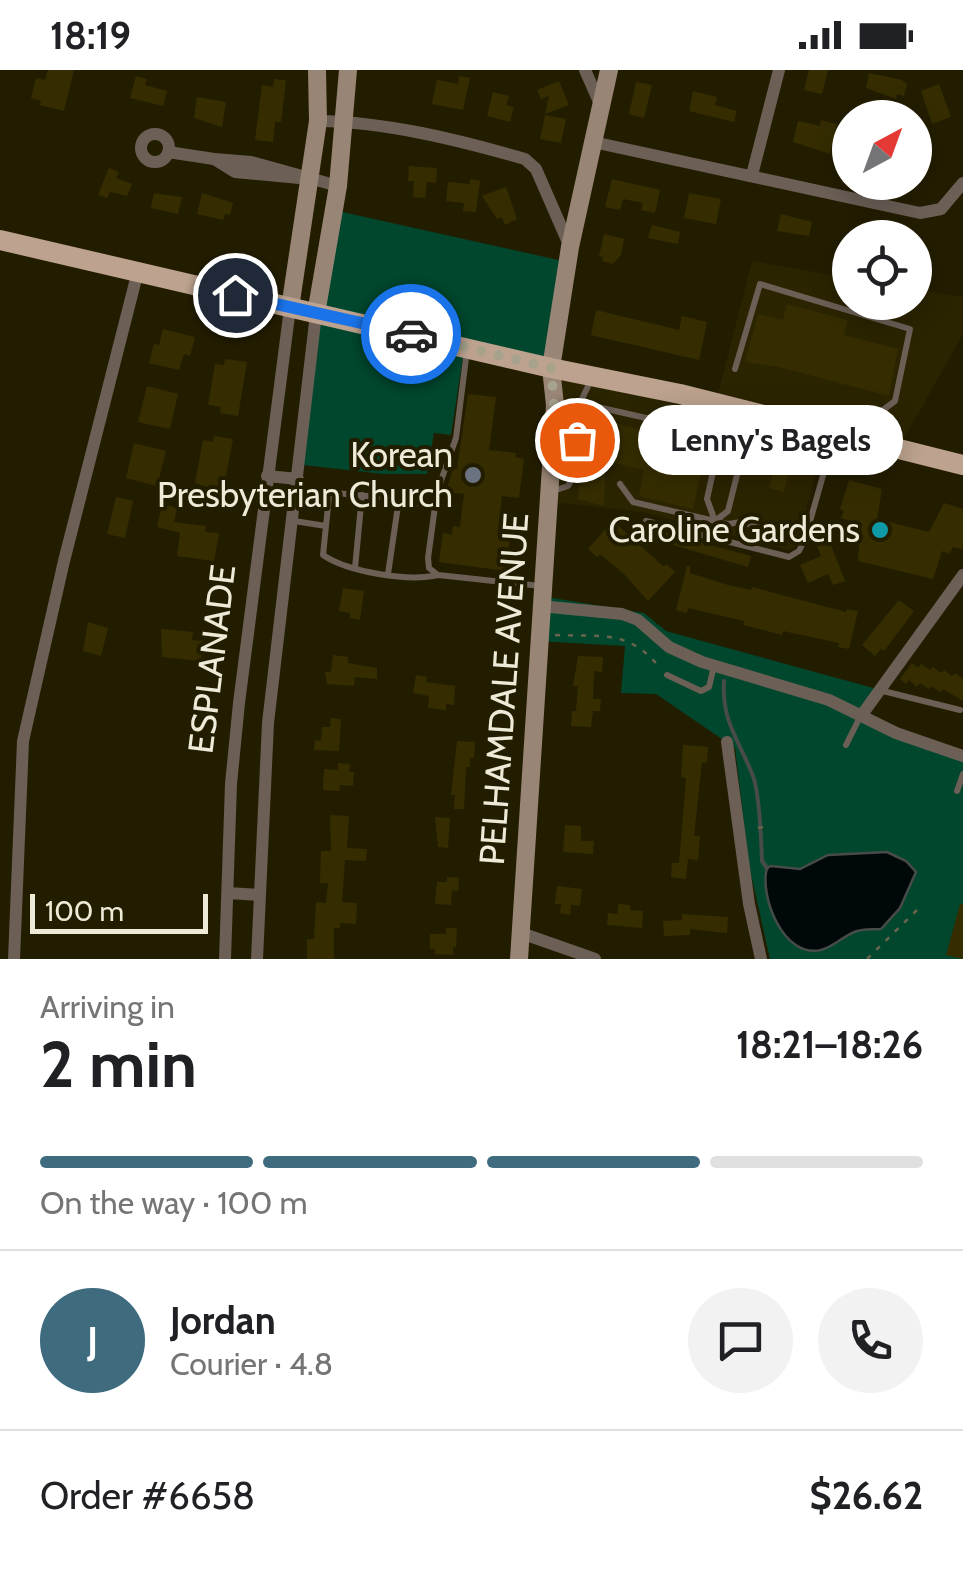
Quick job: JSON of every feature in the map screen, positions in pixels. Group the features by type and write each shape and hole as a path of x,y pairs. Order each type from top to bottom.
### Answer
{"main road":[{"path":"0,240 551,368 593,374 963,465"}],"street":[{"name":"ESPLANADE","path":"225,959 231,784 267,476 318,121 317,70"},
{"name":"ESPLANADE","path":"257,959 268,723 316,314 346,121 348,70"},
{"path":"585,70 602,106"},
{"name":"PELHAMDALE AVENUE","path":"519,959 554,404 551,368 570,247 609,70"},
{"path":"752,175 779,70"},
{"path":"318,121 346,121 424,135 525,159 536,169 570,247"},
{"path":"593,142 920,212 941,209 963,182"},
{"path":"168,152 250,162 338,186"},
{"path":"14,959 23,741 138,271"},
{"path":"267,476 298,479"},
{"path":"861,716 963,575"},
{"path":"540,606 622,614 638,620 669,648 714,666 829,700 910,739 963,756"},
{"path":"728,742 749,904 761,959"},
{"path":"228,893 260,895"},
{"path":"521,933 596,959"}],"lane":[{"path":"734,369 760,284 910,329 896,401 883,410"},
{"path":"438,575 429,568 428,558 434,510 456,438 467,346"},
{"path":"549,492 568,486 574,478 580,403 593,374"},
{"path":"554,404 580,403 734,438"},
{"path":"714,521 707,499 718,449 734,438 744,410"},
{"path":"646,521 789,557 800,551 836,432"},
{"path":"714,521 728,510 742,455 734,438"},
{"path":"620,484 633,502 790,535"},
{"path":"434,510 399,498 336,493 329,497 323,555 338,565 420,579 438,575 542,586"},
{"path":"356,568 362,495"},
{"path":"388,574 399,498"},
{"path":"294,521 326,526"},
{"path":"667,675 701,691 708,688 714,666"},
{"path":"879,690 960,710"},
{"path":"846,744 861,716"},
{"path":"957,790 963,774"}],"path":[{"path":"539,634 627,640 642,647 667,675"},
{"path":"867,959 918,908"}],"shaded area":[{"path":"752,261 832,275 832,320 932,320 932,292 963,297 963,334 897,451 827,436 795,547 789,550 642,512 551,502 551,368 715,406"},
{"path":"887,852 906,861 916,872 900,908 881,929 857,931 821,950 795,945 785,935 771,908 765,880 767,868 800,869 828,855"}],"green space":[{"path":"338,211 563,261 551,368 464,350 451,435 434,433 427,474 383,474 303,465 319,317"},
{"path":"540,596 644,613 666,631 877,689 859,719 963,758 963,959 770,959 749,865 735,748 656,694 621,693 625,646 536,641"}],"building":[{"path":"48,70 74,70 64,111 40,105 41,101 31,98 36,78 45,80"},
{"path":"809,70 828,70 822,94 804,90"},
{"path":"869,73 902,80 907,84 904,96 897,94 896,99 866,88"},
{"path":"136,76 147,79 145,85 167,91 163,106 130,98"},
{"path":"459,76 470,78 463,110 432,104 437,80 458,84"},
{"path":"274,79 286,80 281,122 275,122 273,142 255,140 262,85 273,87"},
{"path":"559,81 569,105 545,114 549,96 541,99 537,90"},
{"path":"636,82 652,85 644,118 629,114"},
{"path":"939,84 951,117 932,124 932,100 924,100 921,91"},
{"path":"693,91 717,97 715,105 737,111 734,122 689,111"},
{"path":"493,92 509,96 506,105 514,107 510,122 487,116"},
{"path":"197,97 226,102 222,127 194,118"},
{"path":"545,115 566,119 561,143 540,139"},
{"path":"821,120 832,123 830,154 793,142 798,121 820,126"},
{"path":"409,166 437,168 436,183 427,182 425,198 413,197 414,181 408,181"},
{"path":"109,168 119,172 116,178 132,184 127,196 110,192 107,198 98,195"},
{"path":"470,179 480,181 476,212 463,211 464,203 446,201 448,182 470,184"},
{"path":"612,179 660,190 655,213 641,210 643,203 623,199 620,210 605,207"},
{"path":"506,187 517,219 505,225 482,196"},
{"path":"154,193 182,197 178,214 151,208"},
{"path":"202,193 233,203 230,215 225,214 223,220 197,214"},
{"path":"689,193 721,199 716,224 684,218"},
{"path":"781,214 812,222 809,236 777,231"},
{"path":"652,225 680,232 678,244 648,238"},
{"path":"604,234 624,239 621,255 613,264 599,256"},
{"path":"787,304 832,316 832,320 848,320 844,335 898,349 889,396 745,362 758,314 783,320"},
{"path":"596,310 679,330 682,316 707,322 699,360 591,335"},
{"path":"163,329 195,337 190,356 184,354 179,370 149,363"},
{"path":"225,359 247,362 238,416 220,413 221,407 208,405 215,364 224,365"},
{"path":"147,386 178,394 170,429 138,422"},
{"path":"468,394 496,397 489,450 516,453 515,457 524,459 519,498 502,496 497,536 510,538 506,571 439,562 443,533 452,535 453,526 460,527 464,494 446,492 453,468 457,469"},
{"path":"586,415 707,448 693,509 639,496 644,470 606,461 604,506 578,499"},
{"path":"214,436 233,439 223,492 195,483 203,440 213,442"},
{"path":"134,443 166,451 157,486 126,478"},
{"path":"757,453 782,460 781,466 790,468 784,492 769,488 773,473 754,468"},
{"name":"Caroline Gardens","path":"849,480 882,489 877,519 929,532 944,503 963,509 963,549 953,547 949,554 942,551 933,579 858,561 860,532 850,529 853,522 841,518 844,511 840,509"},
{"path":"116,497 133,501 125,538 107,534"},
{"path":"162,504 177,508 174,522 206,526 205,532 219,533 214,561 177,556 180,533 157,527"},
{"path":"613,521 664,567 666,564 675,572 648,601 625,575 588,549"},
{"path":"823,525 845,581 833,585 828,574 808,583 800,565 821,556 813,536 815,528"},
{"path":"641,526 751,556 748,567 639,535"},
{"path":"687,566 690,573 728,585 751,590 752,587 846,612 858,611 849,649 838,647 839,643 783,631 782,635 688,608 687,613 676,610"},
{"path":"343,588 364,591 360,620 339,611"},
{"path":"899,600 914,611 884,651 881,649 875,656 862,645"},
{"path":"88,622 108,628 101,656 83,651"},
{"path":"161,629 193,632 192,640 203,641 201,661 162,657"},
{"path":"333,655 348,657 348,663 377,668 377,679 355,677 354,686 327,684 325,672 331,672"},
{"path":"578,656 603,657 602,672 594,671 593,699 601,699 600,711 593,711 591,727 571,726 572,711 576,711 578,686 573,686"},
{"path":"912,663 918,668 921,664 941,673 944,670 952,676 955,673 963,679 963,701 943,689 940,692 920,683 917,687 909,680 906,684 900,679"},
{"path":"416,675 427,677 426,682 455,686 454,705 446,704 446,710 428,708 429,696 413,693"},
{"path":"331,718 341,719 339,751 314,750 315,740 321,741 322,727 330,727"},
{"path":"457,741 475,742 474,758 466,767 464,809 454,809 455,795 451,795"},
{"path":"683,745 708,747 707,763 702,762 694,836 700,836 698,860 688,859 686,879 671,877 672,863 679,863 686,778 681,777"},
{"path":"338,763 350,764 353,786 340,785 339,791 323,790 324,769 338,770"},
{"path":"330,815 349,816 347,848 367,849 366,861 345,860 342,902 357,903 356,924 340,923 340,928 334,928 334,959 307,959 307,939 314,939 316,902 326,903 328,883 320,883 321,851 331,851"},
{"path":"435,817 450,818 448,848 438,847"},
{"path":"565,825 581,826 581,841 594,841 593,854 563,852"},
{"path":"447,877 459,878 458,891 452,890 451,905 435,904 437,882 447,882"},
{"path":"557,886 582,889 580,906 571,905 570,915 560,913 561,904 555,904"},
{"path":"618,904 643,911 642,928 607,925 608,913 618,914"},
{"path":"963,904 963,959 946,955"},
{"path":"682,914 728,917 727,933 690,929 690,935 664,936 663,921 682,920"},
{"path":"446,928 457,928 453,955 435,954 435,949 430,949 430,934 446,934"}],"waterway":[{"path":"724,681 728,720 755,784 762,861 767,868"}],"way so far":[{"path":"411,334 551,368 554,404 580,403 577,440"}],"place":[{"name":"Lenny's Bagels","path":"577,440"},
{"name":"Korean Presbyterian Church","path":"473,475"},
{"name":"Caroline Gardens","path":"880,530"}],"route":[{"path":"235,295 411,334"}]}
